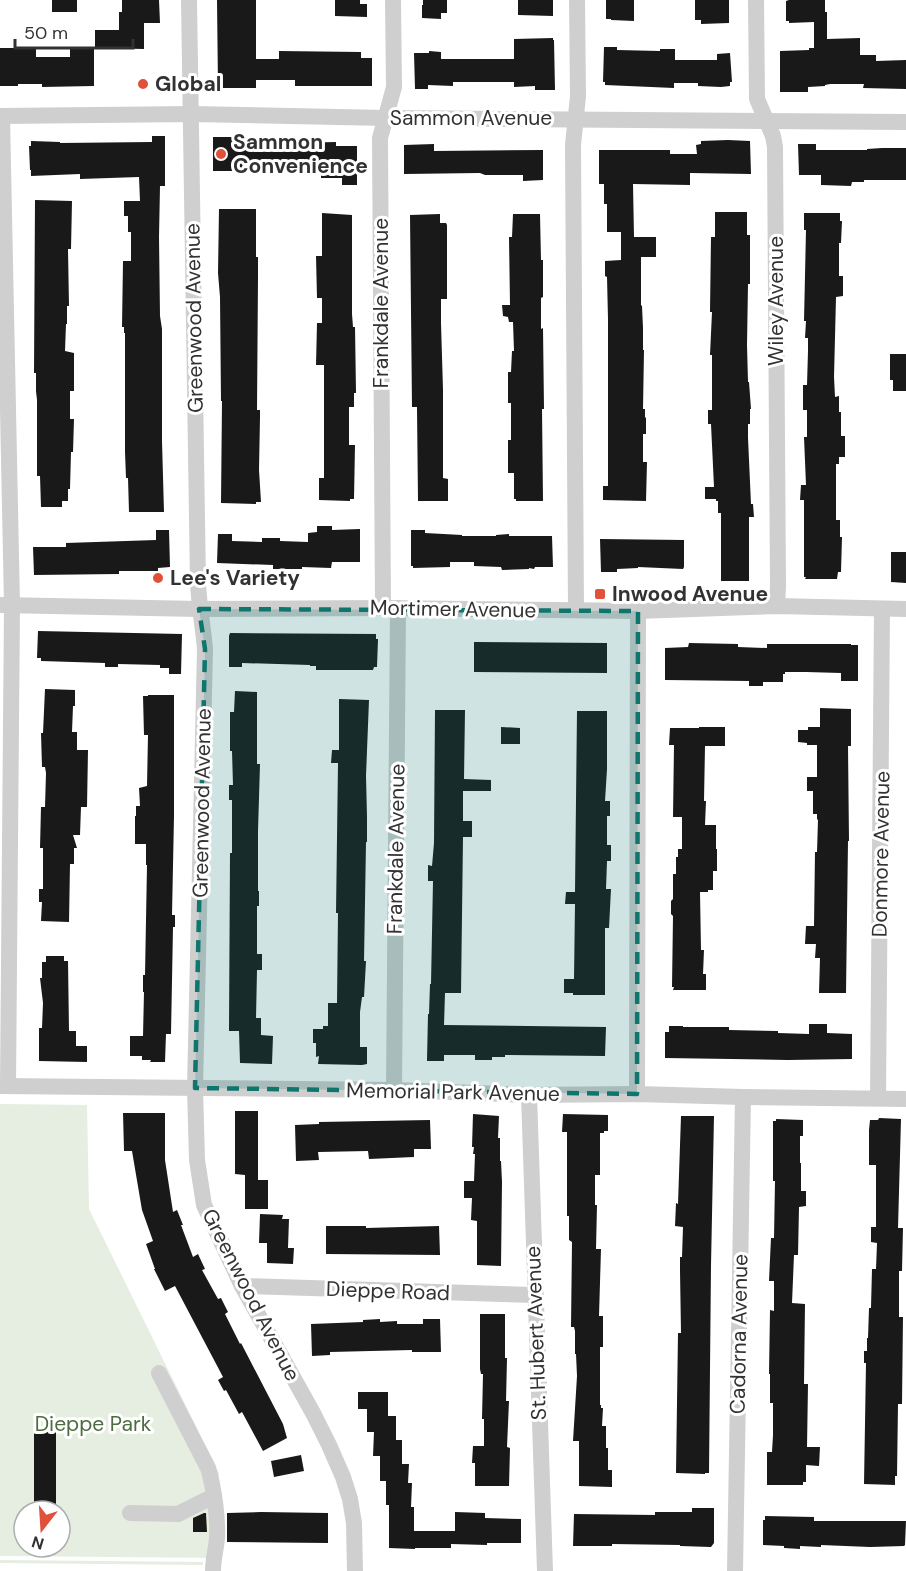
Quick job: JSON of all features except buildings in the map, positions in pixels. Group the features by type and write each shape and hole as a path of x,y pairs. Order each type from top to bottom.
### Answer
{"street":[{"name":"Greenwood Avenue","path":"189,0 198,583 205,649 195,1088 197,1160 204,1205 242,1286 313,1413 343,1477 354,1522 355,1571"},
{"name":"Frankdale Avenue","path":"393,0 394,87 380,138 390,608 394,1090"},
{"path":"576,610 573,157 578,96 577,0"},
{"name":"Wiley Avenue","path":"756,0 757,99 773,136 775,147 777,606"},
{"name":"Sammon Avenue","path":"1,116 191,114 386,118 906,122"},
{"path":"1,116 6,605 4,1086"},
{"name":"Mortimer Avenue","path":"6,605 200,609 390,608 638,611 777,606 906,609"},
{"name":"Donmore Avenue","path":"878,1098 882,609"},
{"path":"637,1094 638,611"},
{"name":"Memorial Park Avenue","path":"4,1086 906,1099"},
{"name":"St. Hubert Avenue","path":"529,1095 545,1571"},
{"name":"Cadorna Avenue","path":"735,1571 743,1097"},
{"name":"Dieppe Road","path":"242,1286 535,1295"},
{"path":"159,1373 212,1480 217,1538 213,1571"},
{"path":"130,1513 178,1514 214,1496"}],"highlighted area":[{"path":"199,609 638,611 637,1094 195,1088 205,649"}],"green space":[{"name":"Dieppe Park","path":"0,1104 87,1105 89,1209 219,1473 222,1558 72,1557 72,1499 12,1499 12,1556 0,1556"},
{"path":"0,1560 203,1562 203,1565 0,1563"}],"place":[{"name":"Global","path":"143,84"},
{"name":"Sammon Convenience","path":"221,154"},
{"name":"Lee's Variety","path":"158,578"},
{"name":"Inwood Avenue","path":"600,594"}]}
